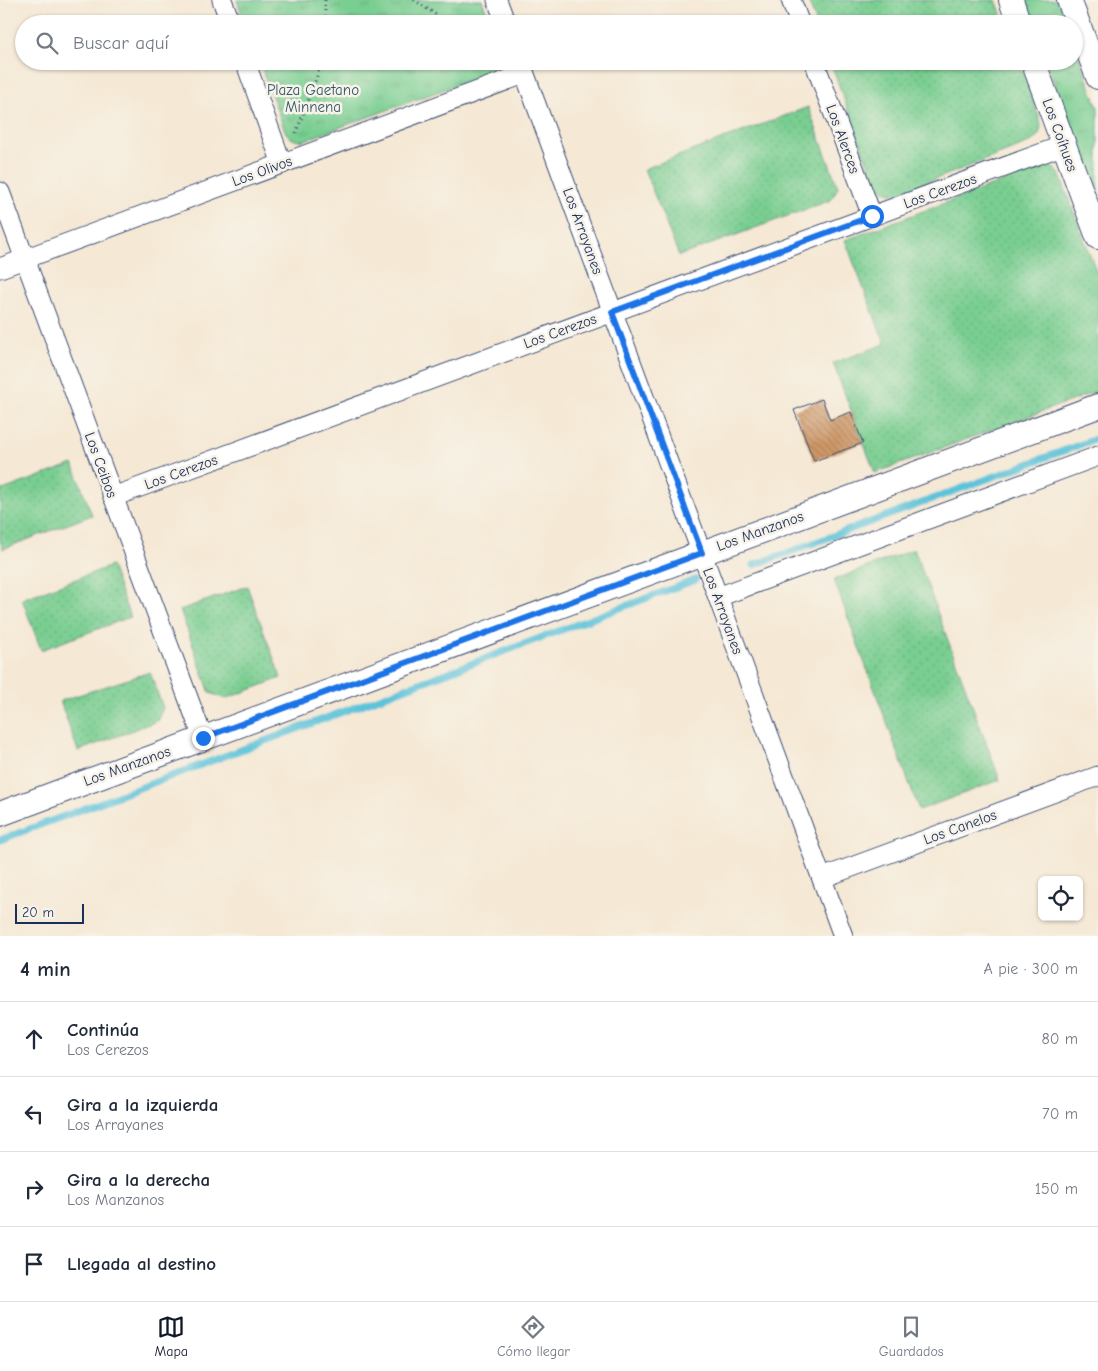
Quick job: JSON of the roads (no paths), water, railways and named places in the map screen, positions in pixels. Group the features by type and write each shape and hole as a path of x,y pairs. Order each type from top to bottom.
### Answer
{"street":[{"path":"222,0 228,15"},
{"path":"497,0 503,15"},
{"path":"792,0 797,15"},
{"path":"1011,0 1016,15"},
{"path":"1069,0 1075,15"},
{"path":"1083,37 1098,77"},
{"path":"248,70 282,164"},
{"name":"Los Olivos","path":"0,268 282,164 515,70"},
{"name":"Los Arrayanes","path":"523,70 843,936"},
{"name":"Los Alerces","path":"817,70 872,216"},
{"name":"Los Coíhues","path":"1036,70 1098,237"},
{"name":"Los Cerezos","path":"113,497 1064,145"},
{"name":"Los Ceibos","path":"0,192 203,738"},
{"name":"Los Manzanos","path":"0,814 1098,406"},
{"path":"718,597 1098,456"},
{"name":"Los Canelos","path":"822,878 1098,776"}],"waterway":[{"path":"754,565 1098,438"},
{"path":"0,840 695,580"}],"park label":[{"name":"Plaza Gaetano Minnena","path":"313,98"}]}
